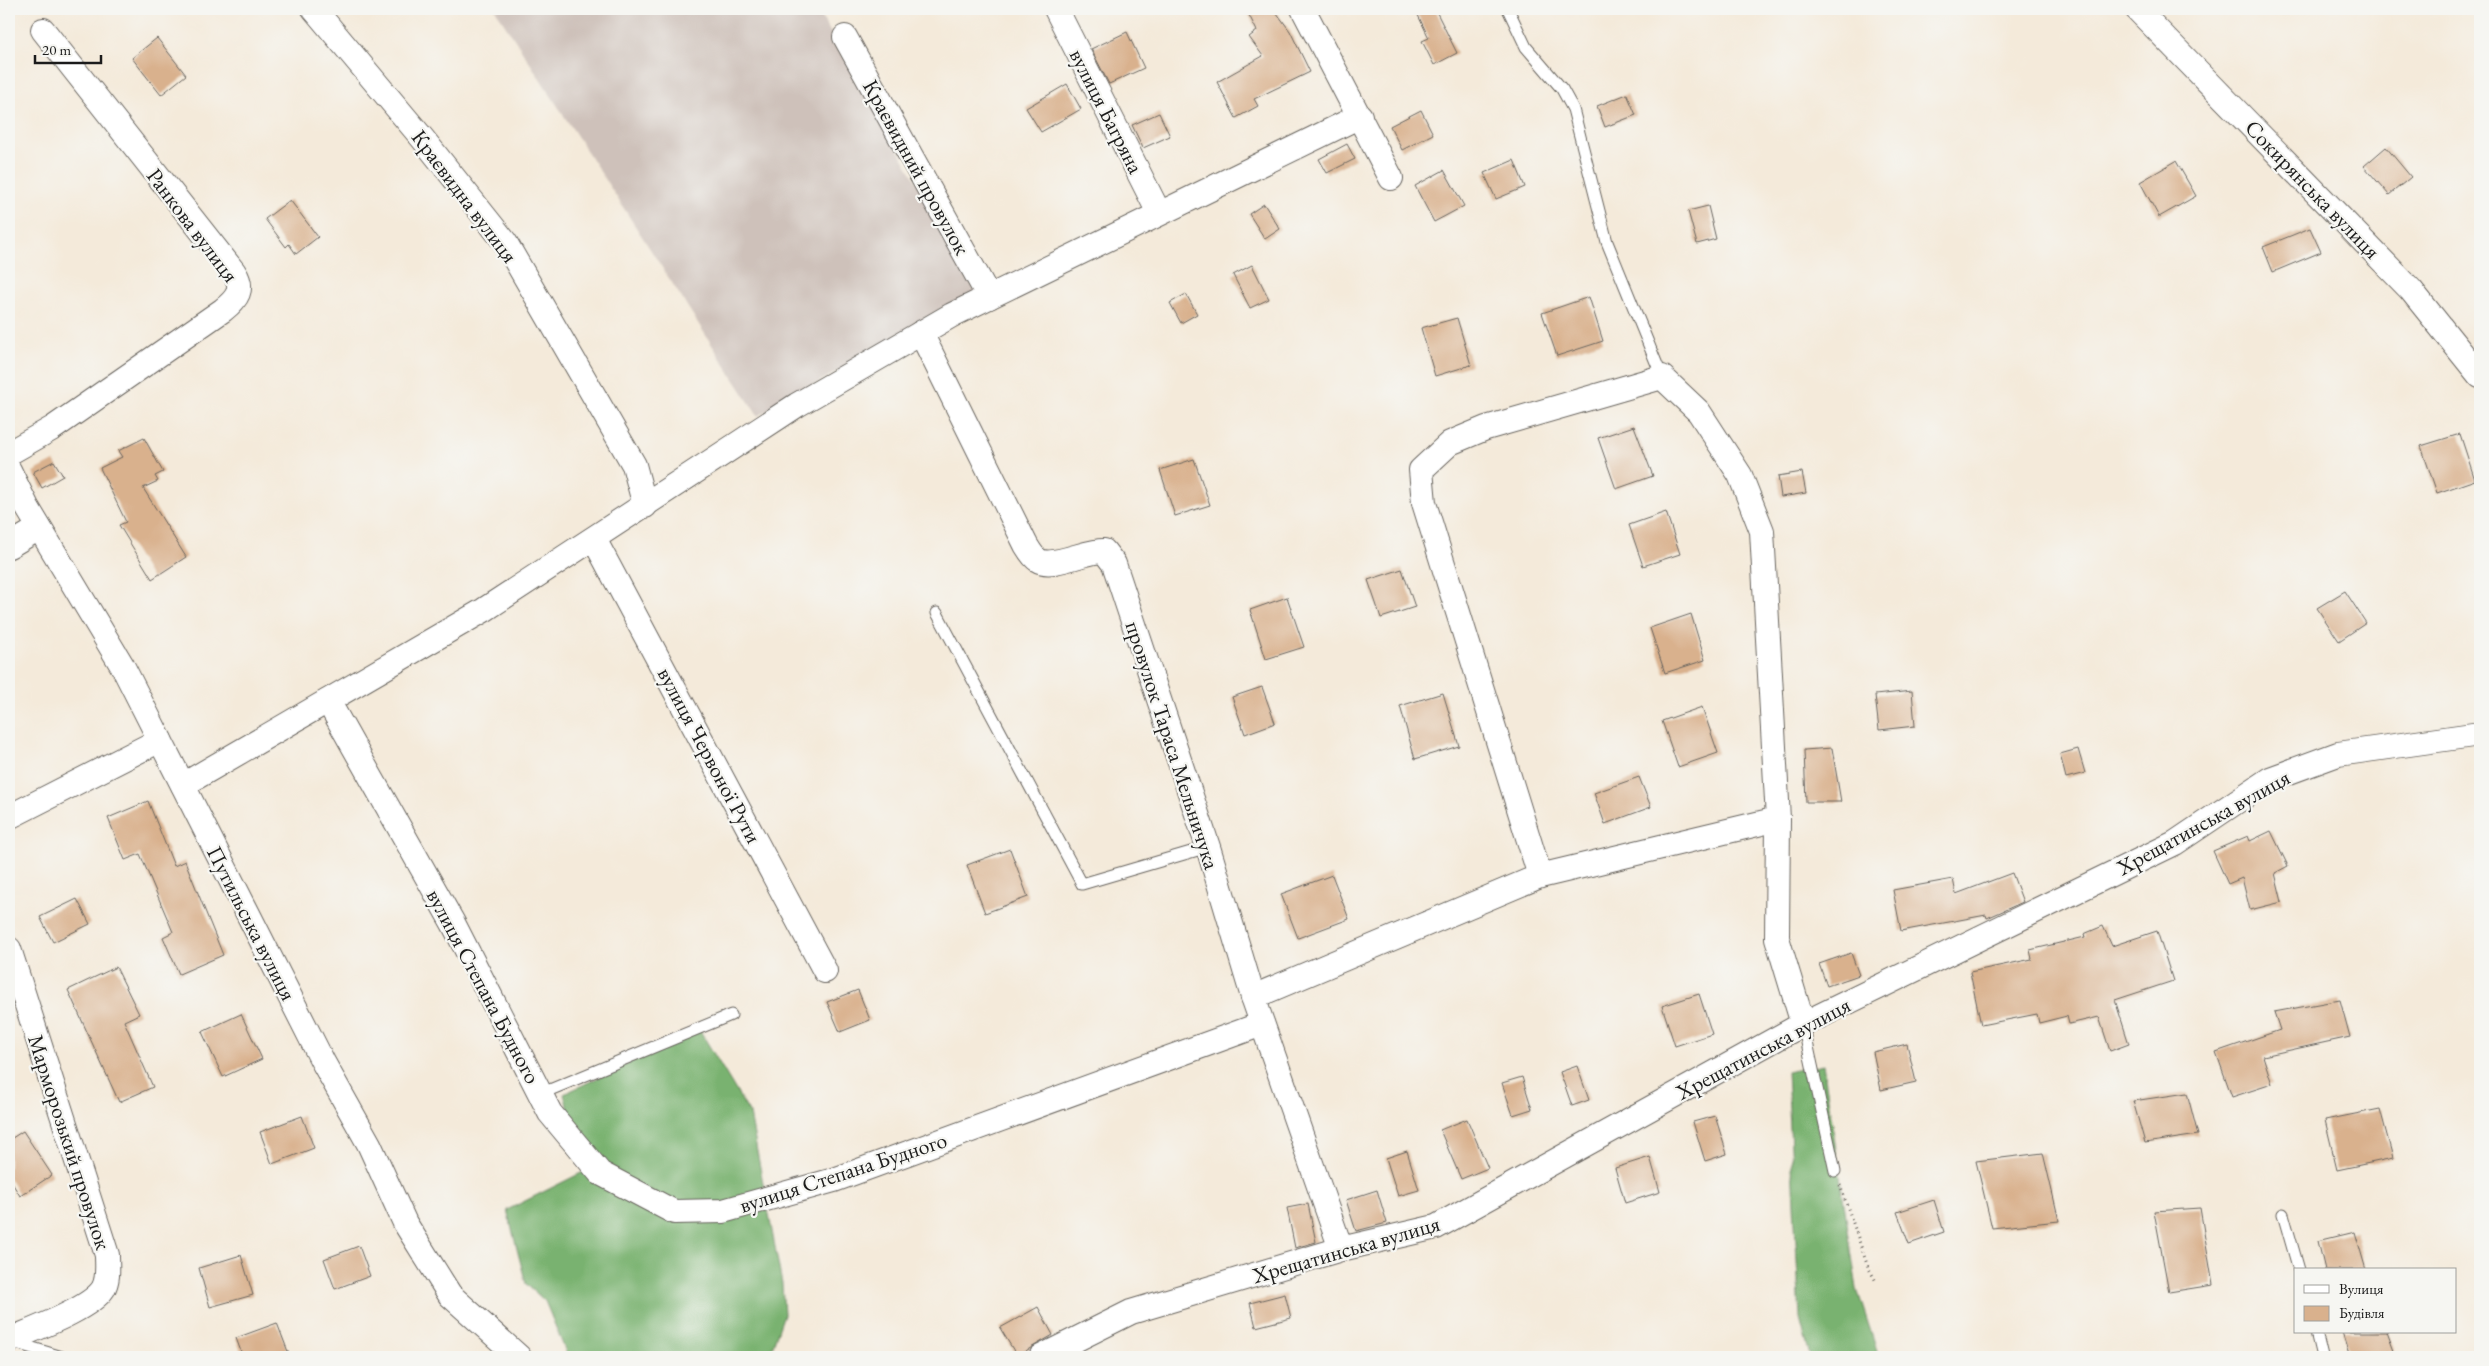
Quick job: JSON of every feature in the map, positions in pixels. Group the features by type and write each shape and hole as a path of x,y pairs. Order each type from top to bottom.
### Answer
{"street":[{"name":"Краєвидна вулиця","path":"314,9 423,139 505,242 634,465 645,506"},
{"name":"вулиця Багряна","path":"1056,9 1158,213"},
{"path":"1303,9 1391,178"},
{"name":"Сокирянська вулиця","path":"2137,9 2411,290 2480,376"},
{"name":"Ранкова вулиця","path":"9,453 53,428 223,310 237,297 240,289 239,280 234,272 42,30"},
{"name":"Краєвидний провулок","path":"846,37 989,297"},
{"path":"183,785 484,610 798,405 922,333 989,297 1158,213 1360,116"},
{"name":"провулок Тараса Мельничука","path":"922,333 1026,545 1036,559 1040,562 1054,562 1095,550 1104,551 1114,564 1208,847 1253,997 1341,1250"},
{"path":"1540,876 1424,503 1421,470 1450,443 1486,428 1662,377 1699,412 1730,459 1740,475 1762,531 1778,818 1777,938 1803,1024"},
{"name":"Путильська вулиця","path":"9,470 40,528 123,667 314,1045 369,1144 405,1224 450,1295 519,1357"},
{"path":"9,546 40,528"},
{"name":"вулиця Червоної Рути","path":"594,539 826,971"},
{"name":"вулиця Степана Будного","path":"328,700 453,923 550,1113 600,1173 674,1212 723,1211 834,1180 1262,1024"},
{"name":"Хрещатинська вулиця","path":"1041,1357 1131,1312 1341,1250 1436,1227 1803,1024 2175,843 2270,779 2338,754 2480,734"},
{"path":"9,817 160,740"},
{"path":"1253,997 1540,876 1778,818"},
{"name":"Марморозький провулок","path":"9,949 107,1255 108,1265 106,1282 103,1289 93,1298 70,1312 9,1340"}],"lane":[{"path":"1508,9 1526,47 1562,90 1573,109 1608,242 1662,377"},
{"path":"937,613 1082,884 1208,847"},
{"path":"540,1094 731,1015"},
{"path":"1803,1024 1835,1171"},
{"path":"2283,1214 2298,1268"},
{"path":"2316,1334 2322,1357"},
{"path":"9,1340 62,1357"}],"path":[{"path":"1835,1171 1868,1267 1877,1282"}],"shaded area":[{"path":"495,9 817,9 980,292 758,416"}],"green space":[{"path":"699,1029 750,1114 782,1284 784,1314 769,1357 568,1357 545,1301 526,1284 507,1210 585,1171 564,1094"},
{"path":"1823,1064 1857,1289 1879,1357 1810,1357 1800,1318 1787,1072"}],"building":[{"path":"1246,9 1274,9 1290,31 1310,72 1254,99 1258,106 1236,118 1217,82 1263,56 1249,37 1257,31"},
{"path":"1415,9 1435,9 1457,53 1434,65 1422,41 1429,38"},
{"path":"1127,32 1144,68 1109,84 1091,49"},
{"path":"157,38 186,75 161,95 132,58"},
{"path":"1067,84 1081,109 1041,132 1026,108"},
{"path":"1627,94 1636,115 1605,127 1597,106"},
{"path":"1421,110 1433,134 1402,150 1390,126"},
{"path":"1159,113 1170,136 1143,148 1132,125"},
{"path":"1347,144 1355,159 1327,173 1319,159"},
{"path":"2386,147 2411,177 2389,195 2364,166"},
{"path":"1514,160 1525,187 1496,199 1484,173"},
{"path":"2176,161 2196,196 2159,217 2140,182"},
{"path":"1444,170 1464,206 1434,222 1415,186"},
{"path":"290,200 318,237 296,254 289,244 286,247 265,219"},
{"path":"1264,204 1280,229 1265,239 1249,214"},
{"path":"1708,206 1716,239 1697,244 1688,211"},
{"path":"2310,228 2321,252 2273,272 2263,247"},
{"path":"1252,265 1269,299 1250,308 1233,275"},
{"path":"1186,294 1197,314 1181,323 1170,303"},
{"path":"1589,297 1603,341 1557,356 1542,313"},
{"path":"1457,318 1471,365 1435,376 1421,328"},
{"path":"1634,426 1653,476 1616,489 1598,438"},
{"path":"2460,434 2475,480 2437,493 2421,446"},
{"path":"144,438 163,472 155,476 158,481 143,488 186,557 152,579 119,525 126,522 100,468 122,457 118,451"},
{"path":"1194,459 1210,505 1175,516 1160,470"},
{"path":"54,461 63,476 42,488 33,472"},
{"path":"1802,472 1806,493 1781,497 1778,476"},
{"path":"1666,512 1680,554 1643,566 1629,525"},
{"path":"1402,569 1415,607 1381,618 1368,580"},
{"path":"2345,591 2366,623 2339,641 2317,608"},
{"path":"1287,597 1304,647 1266,659 1250,610"},
{"path":"1691,614 1705,660 1665,673 1650,628"},
{"path":"1262,687 1275,723 1245,734 1232,697"},
{"path":"1912,691 1915,726 1879,730 1875,695"},
{"path":"1443,693 1459,746 1415,759 1400,706"},
{"path":"1702,707 1718,753 1678,767 1662,721"},
{"path":"1832,748 1841,802 1806,802 1804,750"},
{"path":"2078,749 2085,773 2066,778 2060,754"},
{"path":"1639,777 1651,807 1605,824 1594,793"},
{"path":"148,801 174,866 185,861 223,955 179,974 163,937 173,932 140,854 125,860 108,818"},
{"path":"2271,831 2288,866 2275,873 2282,902 2250,910 2242,878 2228,884 2213,851 2248,836 2250,841"},
{"path":"1010,849 1028,897 985,913 967,865"},
{"path":"2012,873 2023,902 1987,918 1986,915 1901,931 1893,890 1953,879 1956,894"},
{"path":"1332,875 1349,919 1298,938 1281,894"},
{"path":"77,899 90,924 53,942 40,917"},
{"path":"2103,926 2112,946 2157,931 2173,981 2115,1000 2129,1044 2110,1051 2099,1017 2069,1024 2067,1016 2039,1023 2037,1014 1981,1025 1970,972 2032,959 2030,950 2085,937 2084,934"},
{"path":"1851,953 1859,975 1827,986 1819,964"},
{"path":"116,967 139,1014 124,1021 153,1087 119,1102 68,990"},
{"path":"858,990 870,1020 840,1032 827,1002"},
{"path":"1699,994 1712,1034 1675,1046 1662,1006"},
{"path":"2340,1000 2350,1037 2263,1056 2272,1084 2232,1097 2216,1052 2280,1030 2274,1012"},
{"path":"241,1014 262,1059 223,1077 202,1032"},
{"path":"1907,1044 1916,1082 1881,1090 1873,1052"},
{"path":"1577,1066 1589,1100 1572,1106 1560,1072"},
{"path":"1522,1077 1532,1109 1513,1115 1502,1083"},
{"path":"2187,1093 2198,1135 2145,1143 2133,1101"},
{"path":"2380,1109 2393,1158 2337,1170 2325,1120"},
{"path":"302,1116 314,1148 272,1164 260,1132"},
{"path":"1715,1116 1727,1154 1705,1161 1693,1122"},
{"path":"1467,1119 1488,1168 1461,1179 1440,1130"},
{"path":"23,1131 52,1175 20,1196 9,1178 9,1140"},
{"path":"1407,1151 1419,1190 1398,1196 1386,1158"},
{"path":"2043,1153 2059,1221 1992,1228 1976,1161"},
{"path":"1650,1157 1660,1192 1625,1203 1615,1168"},
{"path":"1377,1190 1387,1223 1356,1231 1346,1200"},
{"path":"1934,1200 1944,1232 1909,1244 1897,1212"},
{"path":"1308,1204 1316,1242 1295,1248 1287,1208"},
{"path":"2200,1208 2213,1285 2169,1292 2154,1211"},
{"path":"2355,1232 2365,1268 2325,1268 2318,1241"},
{"path":"359,1246 370,1276 335,1289 324,1259"},
{"path":"241,1255 253,1295 210,1307 199,1268"},
{"path":"1285,1294 1291,1318 1256,1327 1250,1303"},
{"path":"1038,1307 1053,1335 1017,1356 1000,1328"},
{"path":"277,1323 290,1357 243,1357 236,1338"},
{"path":"2343,1334 2388,1334 2394,1351 2373,1357 2350,1357"}]}
